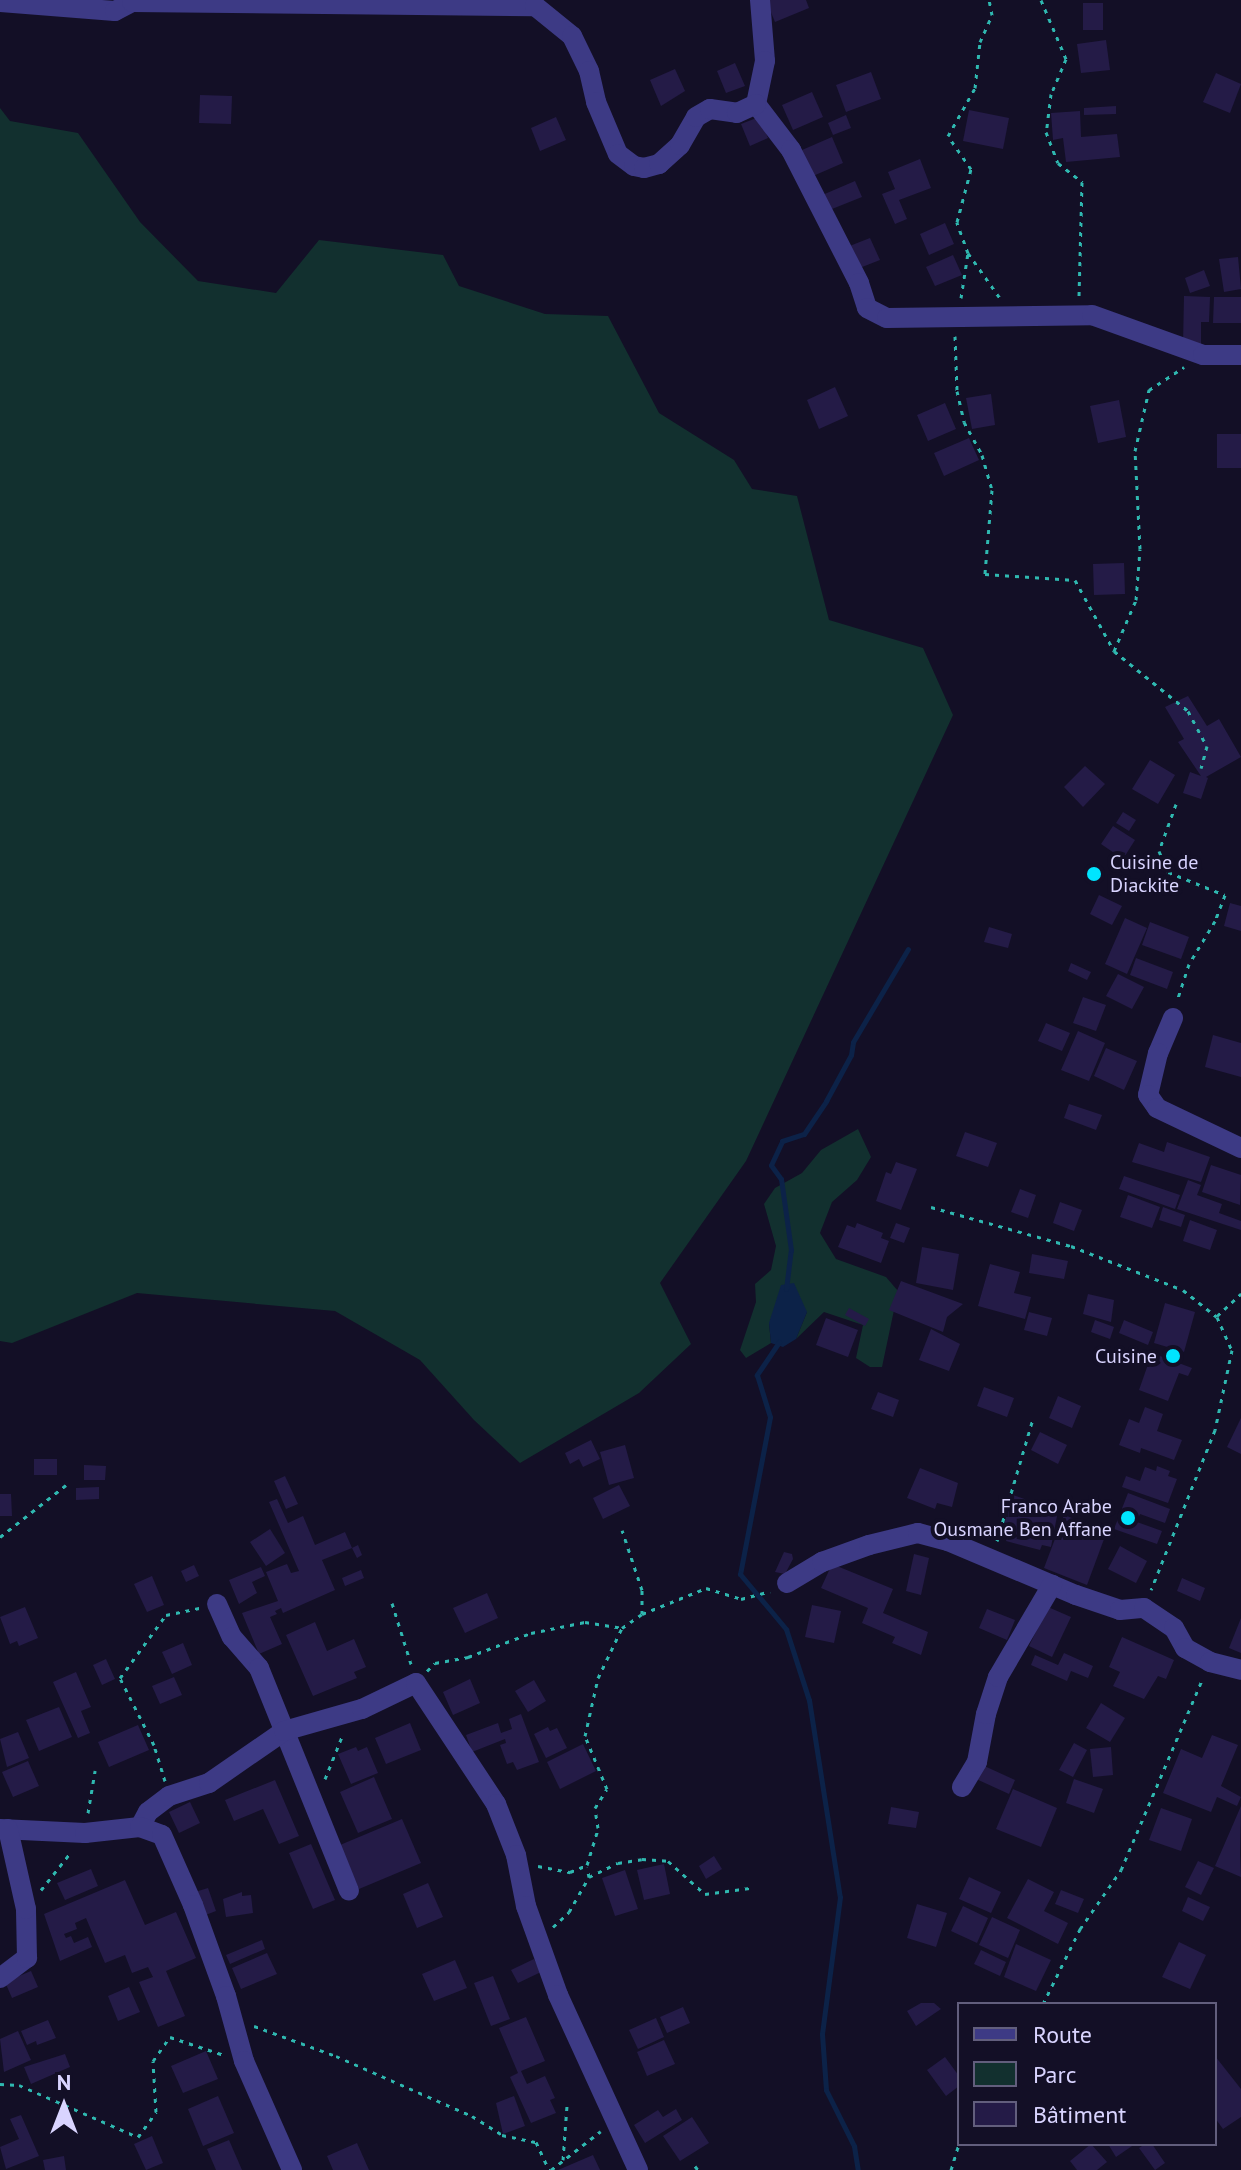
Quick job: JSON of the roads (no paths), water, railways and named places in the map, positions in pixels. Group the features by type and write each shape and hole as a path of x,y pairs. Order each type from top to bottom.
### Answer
{"street":[{"path":"760,0 765,61 756,104 791,150 859,283 867,308 887,318 1092,315 1203,355 1241,355"},
{"path":"0,2 116,6 132,2 535,6 572,36 589,71 596,102 618,154 634,166 644,168 659,164 680,145 696,117 710,109 737,113 756,104"},
{"path":"1173,1018 1158,1053 1148,1095 1157,1108 1241,1148"},
{"path":"787,1583 822,1562 869,1545 918,1533 948,1541 1120,1610 1144,1608 1174,1628 1185,1648 1210,1662 1241,1670"},
{"path":"962,1787 977,1762 986,1714 998,1677 1052,1585"},
{"path":"217,1604 232,1637 259,1668 349,1891"},
{"path":"140,1827 148,1812 169,1796 209,1783 284,1731 345,1714 416,1683 496,1804 516,1855 526,1906 558,1995 638,2170"},
{"path":"0,1978 27,1958 26,1909 4,1829 85,1833 140,1827 162,1835 193,1905 244,2061 292,2170"}],"water":[{"path":"794,1283 807,1312 796,1339 783,1347 771,1343 769,1323 781,1285"}],"waterway":[{"path":"786,1289 791,1250 781,1179 771,1165 782,1141 804,1134 826,1101 851,1055 853,1042 908,949"},
{"path":"779,1342 757,1375 770,1417 740,1574 786,1629 809,1700 840,1897 822,2034 826,2090 854,2146 858,2170"}],"place":[{"name":"Cuisine de Diackite","path":"1094,874"},
{"name":"Cuisine","path":"1173,1356"},
{"name":"Franco Arabe Ousmane Ben Affane","path":"1128,1518"}]}
